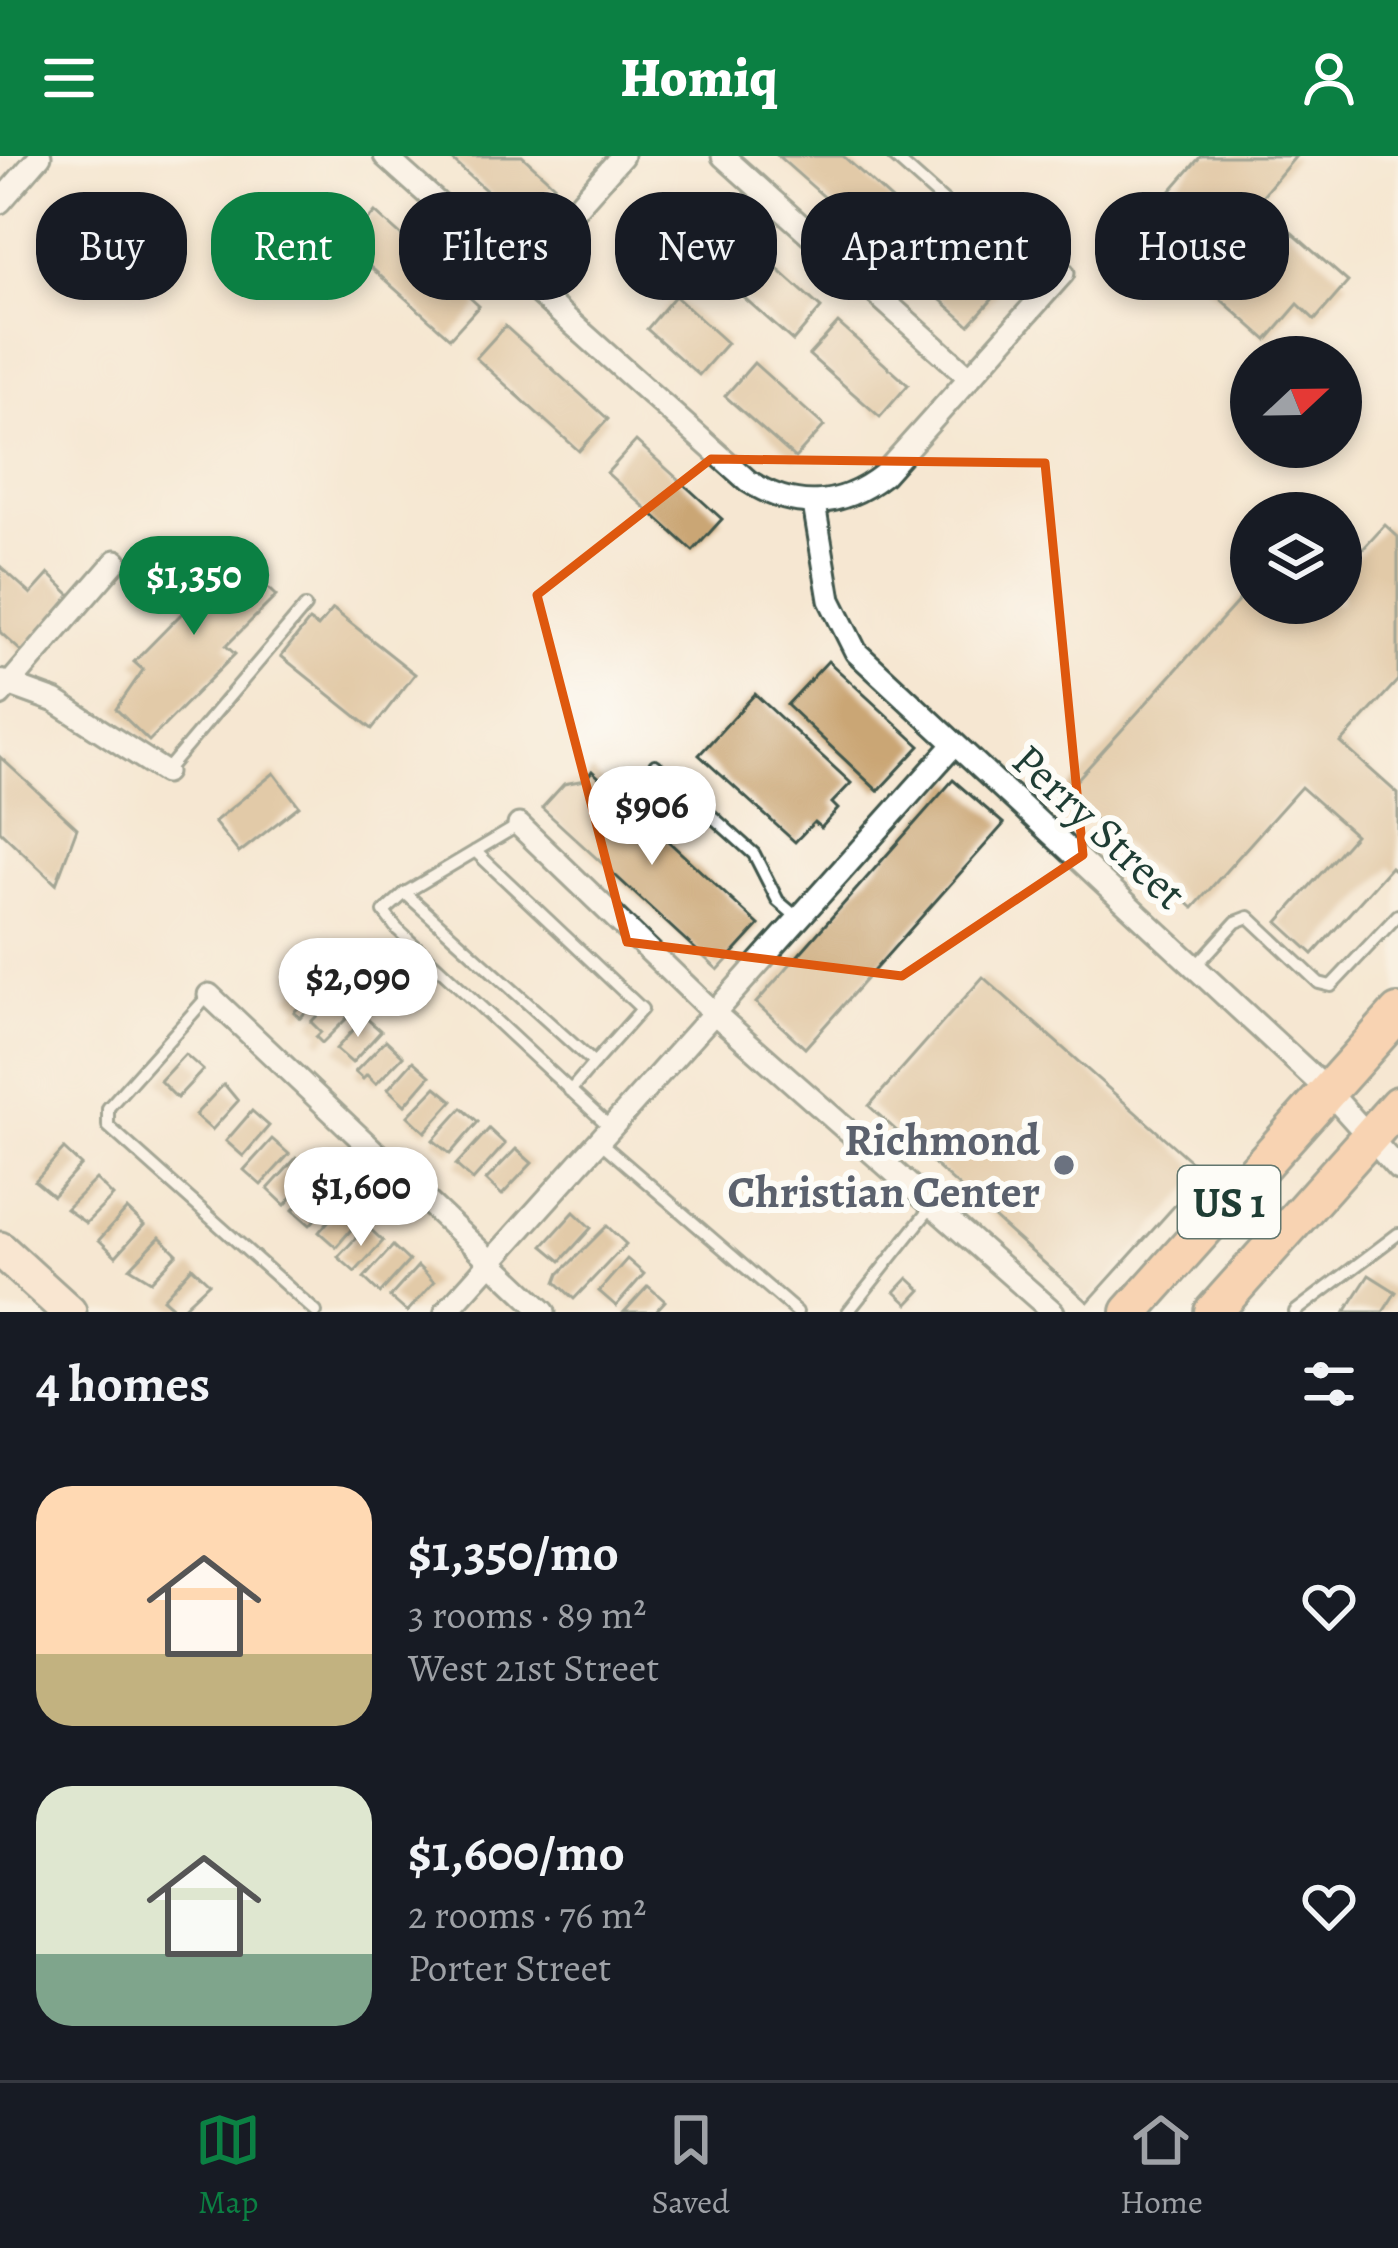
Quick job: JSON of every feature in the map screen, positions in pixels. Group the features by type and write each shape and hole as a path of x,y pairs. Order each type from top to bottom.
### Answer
{"main road":[{"name":"US 1","path":"1130,1312 1398,1013"},
{"name":"US 1","path":"1213,1312 1398,1105"}],"street":[{"path":"0,202 40,156"},
{"path":"385,156 426,192"},
{"path":"590,192 622,156"},
{"path":"723,156 969,377"},
{"path":"548,300 748,481 782,499 814,504 845,497 883,475 1039,300"},
{"name":"Perry Street","path":"814,504 838,626 856,652 1327,1090 1398,1169"},
{"path":"116,560 2,688 55,701 165,772"},
{"path":"446,1312 954,745"},
{"path":"519,826 713,1012 1053,1312"},
{"path":"209,995 544,1312"},
{"path":"0,1249 69,1312"}],"lane":[{"path":"893,156 934,192"},
{"path":"165,772 305,607"},
{"path":"656,765 754,854 778,902 798,918"},
{"path":"519,826 405,893 383,912 570,1091 604,1134 797,1312"},
{"path":"475,851 641,1009 570,1091"},
{"path":"405,893 594,1063"},
{"path":"1195,968 1236,922 1249,917 1319,983 1338,983 1398,915"},
{"path":"209,995 109,1108 108,1126 316,1312"},
{"path":"848,1312 932,1206"},
{"path":"1295,1312 1398,1234"}],"highlighted area":[{"path":"711,459 1045,463 1083,855 902,976 627,942 537,595"}],"building":[{"path":"448,156 522,156 554,185 548,192 488,192"},
{"path":"778,156 843,156 883,192 819,192"},
{"path":"1201,156 1296,156 1265,192 1170,192"},
{"path":"375,212 399,234 399,292 375,271"},
{"path":"1289,230 1348,282 1315,320 1298,304 1270,336 1262,336 1222,300 1289,300"},
{"path":"777,269 801,290 801,300 812,300 821,308 793,341 747,300 777,300"},
{"path":"408,300 472,300 479,306 450,338"},
{"path":"672,300 679,300 727,343 699,375 647,329"},
{"path":"941,300 992,300 969,325"},
{"path":"838,323 908,385 880,417 809,355"},
{"path":"505,326 608,419 579,451 476,358"},
{"path":"754,363 824,426 795,458 725,396"},
{"path":"636,441 722,519 693,551 607,473"},
{"path":"1385,525 1398,537 1398,680 1341,743 1398,794 1398,874 1391,867 1313,954 1278,922 1355,835 1301,787 1193,908 1065,793 1230,610 1230,624 1362,624 1362,550"},
{"path":"219,541 276,596 226,646 235,654 149,741 116,709 143,670 134,662 187,608 169,591 195,565 189,559 198,551 204,557"},
{"path":"0,566 31,594 49,574 73,597 22,652 0,632"},
{"path":"333,609 415,674 372,729 281,656 309,621 318,627"},
{"path":"828,661 920,746 878,791 787,705"},
{"path":"755,694 851,783 832,803 838,809 821,828 814,822 795,842 699,755"},
{"path":"0,757 77,828 56,884 0,831"},
{"path":"592,771 759,925 718,970 542,808 564,784 585,780"},
{"path":"274,773 299,806 239,853 214,822"},
{"path":"953,780 1004,824 805,1048 756,1003"},
{"path":"328,956 336,964 326,974 334,982 300,1018 294,1012 299,1007 288,997"},
{"name":"Richmond Christian Center","path":"983,977 1204,1173 1088,1302 869,1106"},
{"path":"340,992 357,1008 322,1043 316,1037 321,1032 311,1022"},
{"path":"365,1017 381,1031 352,1063 336,1049"},
{"path":"386,1040 403,1056 376,1084 367,1075 363,1079 355,1072"},
{"path":"185,1054 203,1070 177,1098 160,1081"},
{"path":"413,1061 430,1076 405,1105 388,1089"},
{"path":"224,1084 238,1101 212,1130 195,1115"},
{"path":"436,1087 453,1101 425,1132 408,1116"},
{"path":"462,1108 478,1122 450,1154 433,1140"},
{"path":"252,1111 269,1126 243,1156 226,1141"},
{"path":"489,1129 505,1144 473,1180 456,1165"},
{"path":"272,1139 289,1154 261,1185 244,1170"},
{"path":"64,1149 81,1165 53,1196 35,1181"},
{"path":"516,1149 532,1163 502,1195 486,1180"},
{"path":"296,1158 313,1173 285,1205 268,1189"},
{"path":"96,1179 113,1196 86,1223 66,1209"},
{"path":"320,1181 336,1196 310,1225 293,1210"},
{"path":"345,1202 362,1217 336,1247 319,1232"},
{"path":"127,1209 144,1225 116,1256 99,1240"},
{"path":"574,1212 591,1228 561,1261 543,1246"},
{"path":"367,1226 383,1241 355,1272 338,1257"},
{"path":"607,1226 626,1244 574,1299 556,1282 559,1274"},
{"path":"160,1237 177,1254 151,1281 130,1268"},
{"path":"393,1246 409,1261 380,1293 364,1278"},
{"path":"627,1259 644,1274 616,1306 599,1291"},
{"path":"418,1266 434,1282 407,1312 390,1297"},
{"path":"192,1267 209,1283 178,1312 163,1299"},
{"path":"1369,1275 1396,1292 1383,1312 1345,1312"},
{"path":"908,1278 921,1290 908,1304 895,1292"},
{"path":"648,1286 665,1301 655,1312 624,1312"}],"place":[{"name":"Richmond Christian Center","path":"1064,1165"}]}
